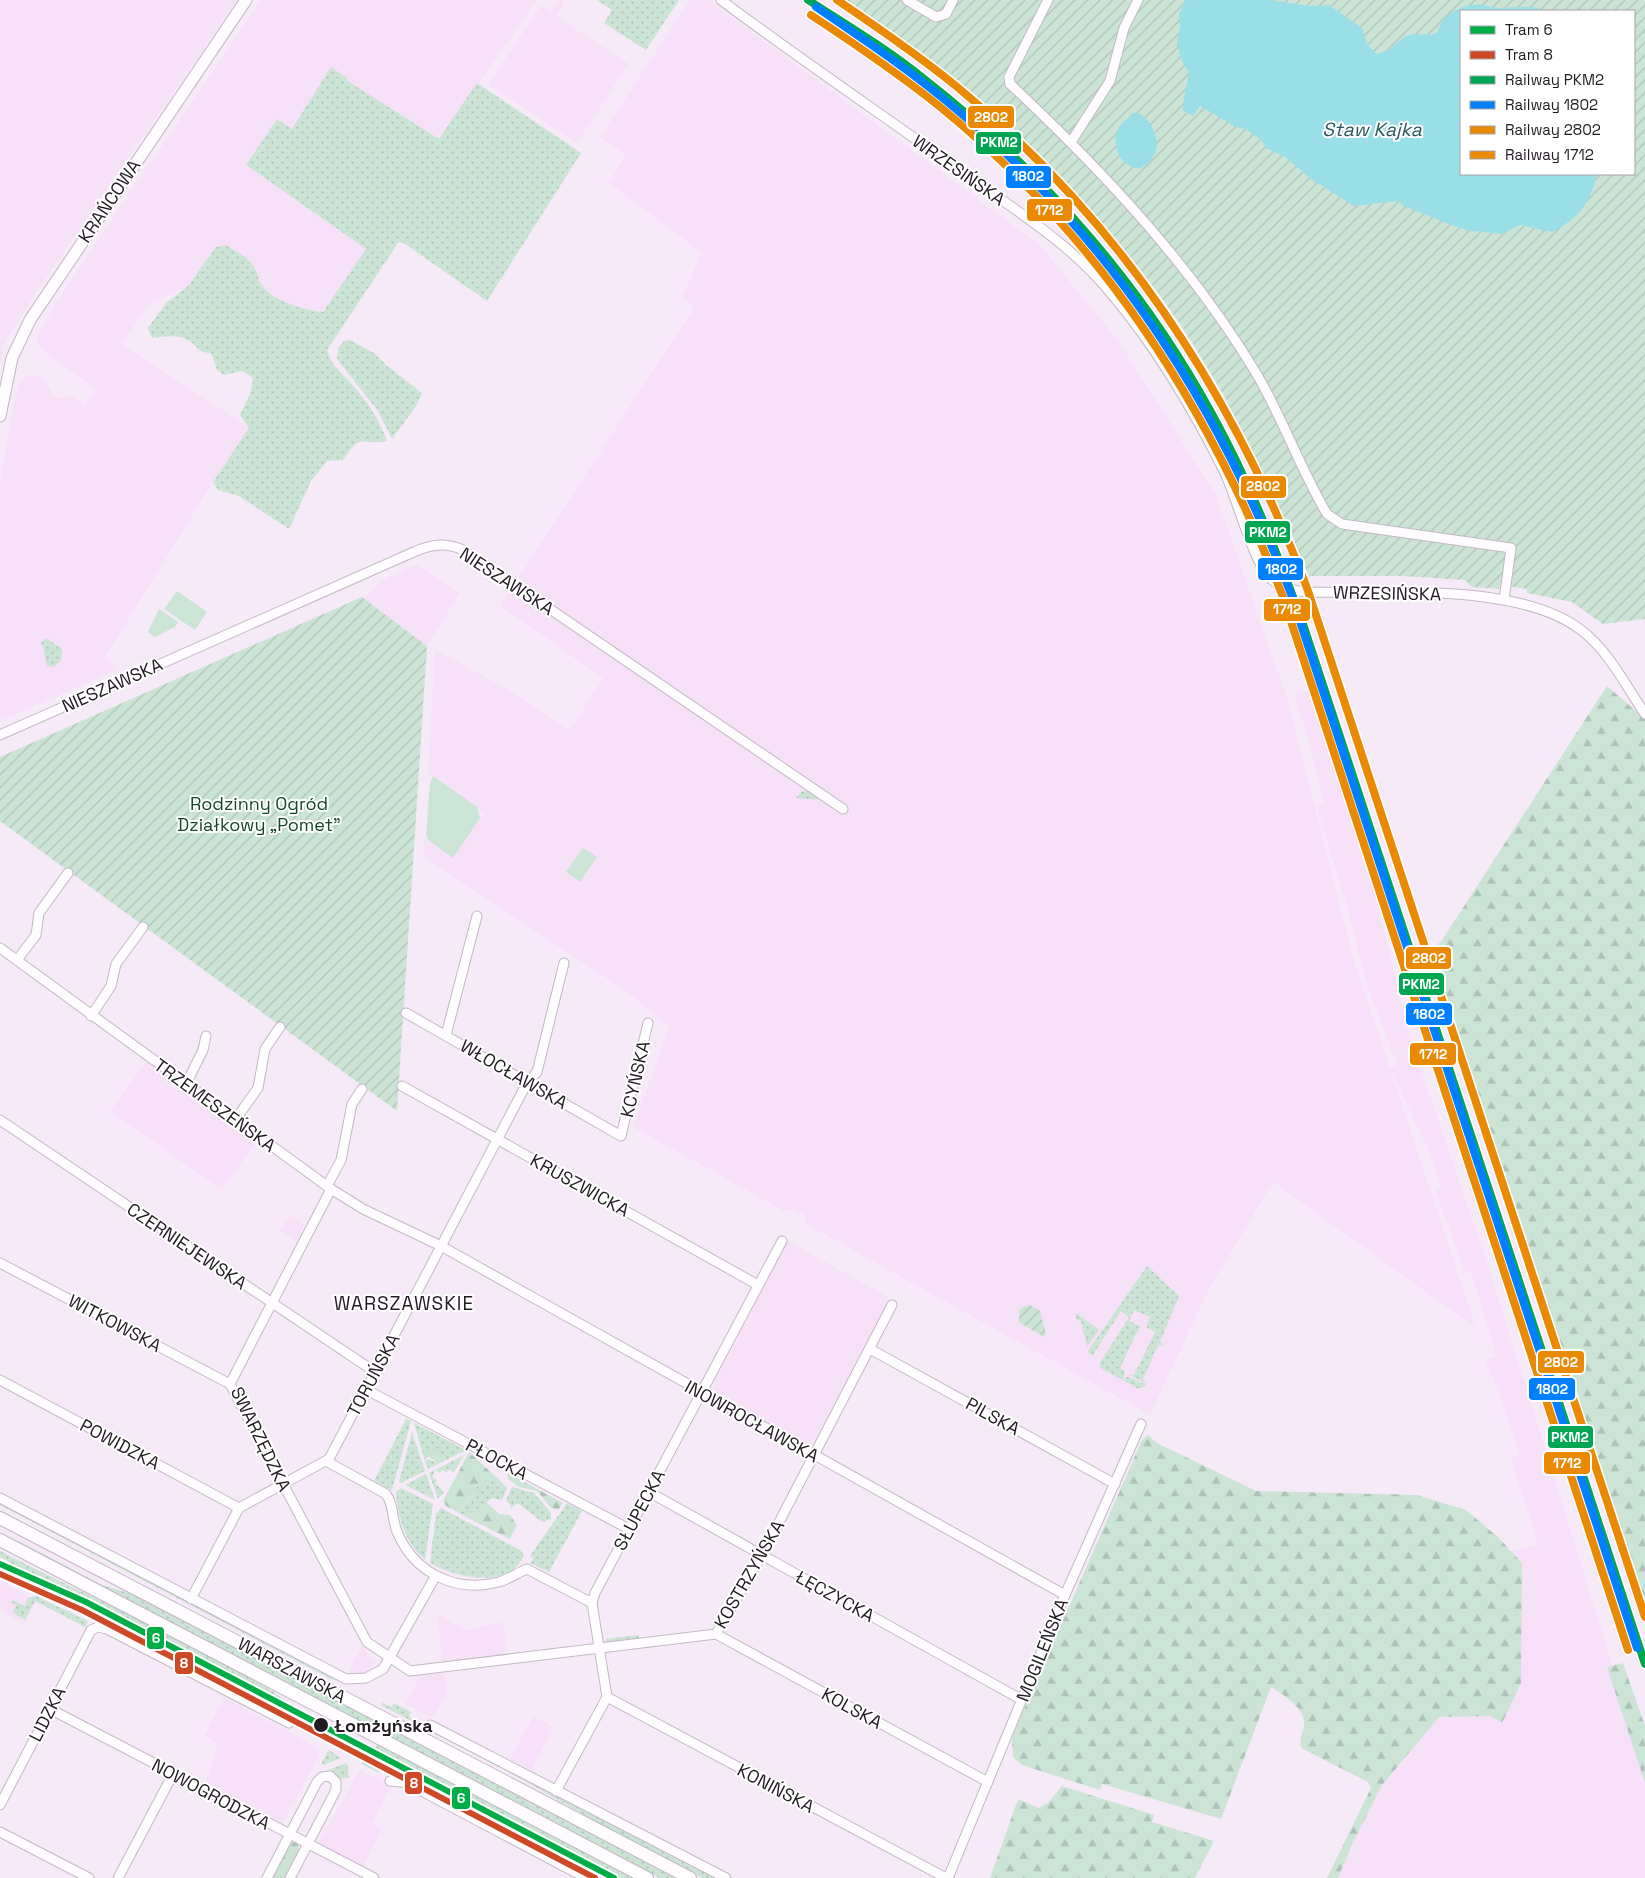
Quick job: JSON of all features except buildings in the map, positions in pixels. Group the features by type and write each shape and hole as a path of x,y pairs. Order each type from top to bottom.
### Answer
{"main road":[{"name":"WARSZAWSKA","path":"0,1518 690,1878"},
{"name":"WARSZAWSKA","path":"0,1540 647,1878"}],"street":[{"name":"KRAŃCOWA","path":"0,416 12,358 30,320 246,0"},
{"name":"WRZESIŃSKA","path":"721,0 1026,218 1091,268 1137,324 1197,420 1225,474 1259,561 1270,578 1302,591 1388,591 1504,600 1554,614 1584,632 1612,665 1645,714"},
{"path":"908,0 936,17 946,14 953,0"},
{"path":"1048,0 1009,80 1071,142 1191,280 1260,380 1323,507 1331,518 1342,524 1373,530 1511,548 1504,600"},
{"path":"1071,142 1110,81 1124,28 1138,0"},
{"name":"NIESZAWSKA","path":"0,734 421,549 446,545 458,548 476,558 843,809"},
{"path":"17,960 36,935 39,914 68,873"},
{"path":"446,1035 477,916"},
{"path":"91,1016 111,986 116,964 143,927"},
{"name":"TRZEMESZEŃSKA","path":"0,948 235,1120 363,1210 441,1246"},
{"name":"TORUŃSKA","path":"326,1462 527,1083 537,1072 564,963"},
{"name":"WŁOCŁAWSKA","path":"406,1013 621,1136"},
{"name":"KCYŃSKA","path":"621,1136 648,1023"},
{"path":"235,1120 258,1088 265,1048 280,1027"},
{"path":"186,1084 203,1050 206,1036"},
{"name":"KRUSZWICKA","path":"402,1086 758,1285"},
{"name":"SWARZĘDZKA","path":"362,1089 352,1104 341,1160 329,1187 230,1384 367,1642 410,1671"},
{"name":"CZERNIEJEWSKA","path":"0,1120 375,1372"},
{"name":"SŁUPECKA","path":"592,1603 629,1529 782,1241"},
{"name":"INOWROCŁAWSKA","path":"441,1246 1064,1595"},
{"name":"WITKOWSKA","path":"0,1263 230,1384"},
{"name":"KOSTRZYŃSKA","path":"410,1671 716,1634 762,1555 892,1305"},
{"name":"PILSKA","path":"870,1349 1115,1484"},
{"name":"POWIDZKA","path":"0,1380 239,1508"},
{"name":"PŁOCKA","path":"364,1389 629,1529"},
{"name":"MOGILEŃSKA","path":"947,1878 1064,1595 1141,1424"},
{"path":"191,1598 239,1508 282,1483 326,1462 389,1497 394,1524 402,1542 409,1554 435,1577 460,1584 482,1584 507,1579 527,1569 592,1603 606,1697 556,1791"},
{"name":"ŁĘCZYCKA","path":"649,1492 1022,1700"},
{"name":"WARSZAWSKA","path":"0,1498 346,1679 366,1678 376,1674 391,1659"},
{"path":"391,1659 435,1577"},
{"name":"LIDZKA","path":"0,1805 91,1630 98,1627 107,1629 289,1724"},
{"name":"KOLSKA","path":"716,1634 988,1782"},
{"name":"KONIŃSKA","path":"606,1697 947,1878"},
{"name":"NOWOGRODZKA","path":"50,1709 307,1845 374,1878"},
{"path":"430,1725 726,1878"},
{"path":"118,1878 173,1774"},
{"path":"267,1878 318,1780 325,1776 332,1778 336,1782 336,1790 290,1878"},
{"path":"390,1781 402,1782 586,1878"},
{"path":"0,1832 89,1878"}],"shaded area":[{"path":"0,0 237,0 35,294 3,347 0,364"},
{"path":"261,0 537,0 439,140 345,80 292,130 277,120 246,165 366,249 323,312 293,306 276,297 260,284 255,270 215,248 187,287 150,303 122,344 250,428 213,482 106,656 117,670 0,721 0,481 12,410 21,381 28,376 38,375 45,380 55,398 73,396 85,405 96,389 42,350 36,339 57,300"},
{"path":"558,0 563,0 564,4 556,16 629,64 577,143 488,85 541,5 550,12"},
{"path":"690,0 708,0 1040,245 1117,339 1216,495 1287,697 1355,964 1476,1328 1273,1182 1209,1289 1150,1415 806,1224 803,1214 794,1209 784,1211 633,1127 669,1027 623,989 427,859 423,851 424,838 453,858 484,813 428,773 435,649 509,690 570,730 603,678 500,606 694,308 682,296 702,253 609,183 625,155 600,137"},
{"path":"417,564 460,593 427,646 363,598 371,593 379,582"},
{"path":"1316,687 1348,784 1409,1034 1488,1265 1645,1769 1645,1878 1334,1878 1491,1555 1538,1545 1511,1458 1520,1456 1501,1398 1485,1361 1496,1356 1471,1271 1460,1275 1463,1268 1436,1192 1441,1186 1428,1150 1390,1068 1397,1064 1366,983 1347,907 1317,808 1324,803 1310,745 1294,695"},
{"path":"146,1062 256,1142 222,1190 110,1111"},
{"path":"291,1216 305,1225 296,1242 279,1230"},
{"path":"788,1241 890,1298 813,1442 805,1444 716,1394 713,1385"},
{"path":"0,1565 5,1567 6,1565 87,1600 285,1704 284,1707 360,1746 362,1742 619,1878 597,1878 357,1753 358,1749 311,1725 310,1728 83,1609 4,1574 5,1572 0,1569"},
{"path":"0,1581 36,1600 24,1624 0,1611"},
{"path":"437,1614 467,1630 503,1622 507,1653 442,1661"},
{"path":"362,1645 375,1662 369,1673 348,1674"},
{"path":"444,1673 447,1693 433,1718 405,1704 420,1676"},
{"path":"219,1695 317,1747 319,1756 282,1825 205,1784 218,1743 204,1736 223,1700"},
{"path":"533,1716 554,1727 532,1770 510,1759"},
{"path":"360,1770 391,1786 372,1824 382,1829 363,1867 318,1843"}],"green space":[{"path":"597,0 679,0 646,50 604,23 612,10"},
{"path":"845,0 1645,0 1645,619 1603,624 1572,602 1527,593 1527,589 1500,585 1499,589 1472,587 1465,580 1402,576 1309,576 1234,414 1204,362 1156,290 1102,224 1043,162 947,76 881,23"},
{"path":"331,67 347,78 346,80 439,139 477,83 581,153 487,301 402,242 398,243 327,350 333,364 371,409 387,441 358,443 343,460 327,461 311,481 289,529 239,496 218,490 213,482 249,428 240,415 251,392 253,378 242,371 224,375 217,370 211,353 203,352 188,340 179,337 152,338 148,328 167,302 187,287 216,247 226,245 249,261 256,271 261,284 274,296 298,307 323,312 366,249 246,165 277,119 292,129"},
{"path":"350,340 374,353 386,365 422,393 416,406 392,439 378,411 337,359 338,348 344,341"},
{"path":"177,591 207,612 195,630 164,609"},
{"name":"Rodzinny Ogród Działkowy „Pomet”","path":"362,597 427,646 397,1111 0,821 0,757"},
{"path":"159,609 178,622 175,627 155,637 148,632"},
{"path":"46,638 62,649 61,661 53,667 47,666 43,647 40,644"},
{"path":"1607,686 1645,719 1645,1620 1465,1078 1428,955 1442,940"},
{"path":"433,776 477,807 480,818 453,858 428,840 426,835 430,784"},
{"path":"807,791 822,800 796,798 801,792"},
{"path":"583,848 597,857 580,882 566,872"},
{"path":"1147,1266 1179,1296 1160,1342 1165,1346 1158,1345 1143,1379 1148,1384 1129,1375 1134,1375 1155,1332 1146,1327 1150,1317 1134,1310 1129,1321 1140,1326 1120,1368 1125,1371 1123,1380 1100,1368 1100,1363 1129,1317 1121,1311 1093,1355 1089,1354 1088,1351"},
{"path":"1030,1305 1040,1311 1046,1334 1044,1337 1019,1322 1019,1311 1023,1307"},
{"path":"1076,1313 1099,1330 1087,1347 1081,1322 1076,1318"},
{"path":"1126,1377 1147,1385 1139,1389 1124,1381"},
{"path":"406,1419 411,1421 392,1490 374,1481"},
{"path":"414,1423 466,1450 428,1469 425,1462 428,1459 438,1463 432,1449 425,1461"},
{"path":"412,1432 425,1471 401,1483 399,1482"},
{"path":"1148,1435 1157,1443 1256,1491 1417,1495 1466,1510 1498,1537 1522,1563 1521,1683 1502,1723 1490,1716 1439,1717 1382,1785 1338,1878 1327,1878 1371,1788 1368,1782 1301,1748 1304,1719 1292,1702 1271,1687 1221,1819 1102,1784 1100,1790 1022,1765 1013,1757 1012,1737 1142,1440"},
{"path":"432,1449 443,1455 438,1463 427,1456"},
{"path":"469,1452 496,1477 484,1485 476,1485 473,1496 457,1512 446,1506 443,1501"},
{"path":"464,1455 454,1472 442,1470 440,1473 435,1470 432,1477 437,1480 435,1483 444,1492 438,1499 429,1473"},
{"path":"508,1473 563,1503 559,1509 551,1508 537,1491 519,1487 508,1479"},
{"path":"426,1474 435,1500 405,1485"},
{"path":"496,1477 507,1488 502,1500 492,1498 466,1517 457,1512 473,1496 476,1485 484,1485"},
{"path":"512,1487 534,1493 551,1513 551,1520 541,1521 519,1504 514,1505 511,1510 511,1506 506,1500"},
{"path":"401,1488 433,1504 425,1560 412,1546 401,1521 396,1492"},
{"path":"486,1502 499,1514 510,1515 517,1525 510,1539 466,1517"},
{"path":"0,1503 337,1680 331,1679 0,1505"},
{"path":"567,1503 582,1511 549,1572 530,1563 534,1558 530,1556"},
{"path":"441,1508 520,1550 524,1555 517,1566 507,1573 495,1577 481,1578 453,1573 430,1563 436,1514"},
{"path":"0,1531 102,1585 132,1594 678,1878 659,1878 101,1587"},
{"path":"0,1551 182,1640 253,1679 287,1701 285,1704 87,1600 6,1565 8,1561 0,1557"},
{"path":"9,1577 102,1620 310,1728 309,1730"},
{"path":"36,1596 88,1621 85,1627 35,1601 25,1620 13,1613 16,1605 12,1603 13,1600 25,1606 28,1598"},
{"path":"639,1635 639,1639 606,1642 606,1639"},
{"path":"1623,1663 1645,1726 1645,1783 1607,1667"},
{"path":"383,1703 391,1707 394,1703 411,1712 409,1717 716,1878 702,1878 614,1832 525,1781 381,1705"},
{"path":"365,1736 636,1878 619,1878 374,1750 377,1744"},
{"path":"329,1750 341,1758 323,1765 322,1762"},
{"path":"365,1758 382,1767 379,1773 362,1764"},
{"path":"347,1763 349,1777 341,1779 334,1772 328,1770"},
{"path":"1062,1786 1154,1815 1152,1822 1214,1841 1195,1878 990,1878 1018,1799 1039,1808 1048,1803"},
{"path":"293,1842 298,1844 299,1850 284,1878 270,1878 289,1844"}],"water":[{"name":"Staw Kajka","path":"1185,0 1268,0 1311,6 1329,5 1362,28 1367,44 1377,54 1388,51 1404,37 1414,34 1431,35 1438,32 1448,15 1468,6 1529,7 1542,10 1460,10 1460,175 1597,175 1591,194 1576,215 1552,232 1520,225 1502,234 1472,231 1456,227 1404,206 1398,201 1354,206 1311,179 1285,157 1266,148 1261,140 1246,129 1236,127 1200,106 1193,116 1182,110 1189,72 1182,61 1177,44 1180,28 1179,14"},
{"path":"1132,113 1142,115 1150,123 1157,145 1157,149 1150,161 1141,168 1128,165 1123,161 1116,144 1118,128"}],"tram line":[{"name":"6","path":"0,1564 86,1602 614,1878"},
{"name":"8","path":"0,1574 82,1610 595,1878"}],"rail line":[{"name":"PKM2","path":"808,0 881,47 923,78 1008,150 1047,190 1085,231 1153,319 1184,366 1225,439 1262,517 1303,624 1645,1664"},
{"name":"2802","path":"837,0 912,52 956,86 1015,138 1069,193 1119,252 1165,313 1206,378 1244,445 1277,515 1307,588 1645,1617"},
{"name":"1802","path":"816,7 898,64 945,100 1004,152 1058,206 1107,264 1151,324 1191,387 1228,453 1261,522 1291,594 1637,1648"},
{"name":"1712","path":"811,15 876,59 939,106 997,157 1051,212 1099,269 1144,329 1184,391 1220,457 1253,526 1283,597 1628,1650"}],"place":[{"name":"Łomżyńska","path":"321,1725"}],"district":[{"name":"WARSZAWSKIE","path":"404,1303"}]}
